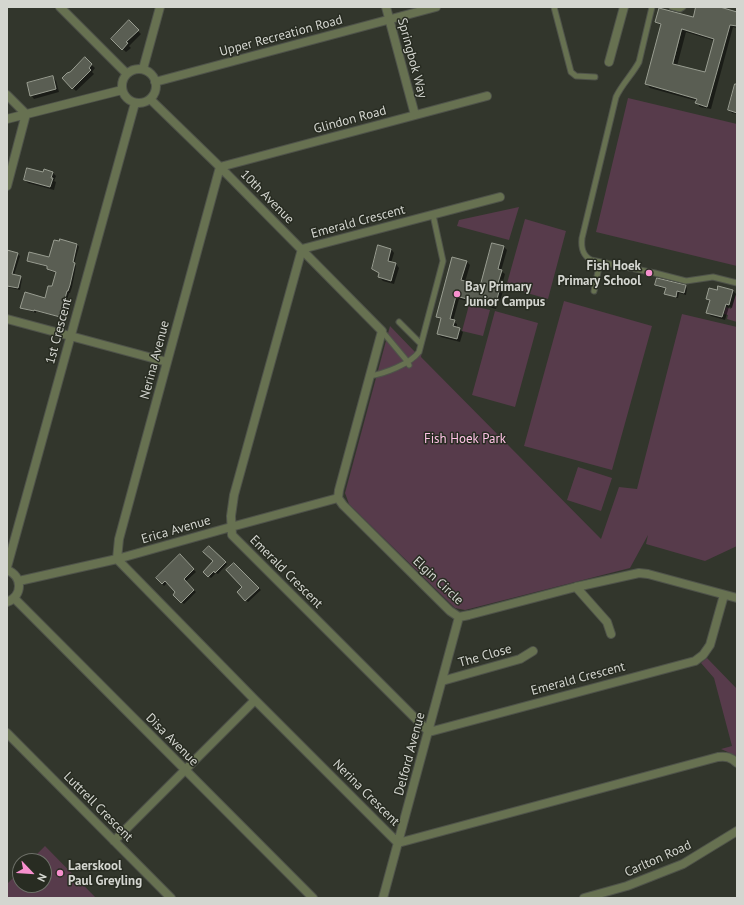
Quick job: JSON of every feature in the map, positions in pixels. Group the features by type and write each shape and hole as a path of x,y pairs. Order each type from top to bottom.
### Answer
{"street":[{"path":"60,7 127,74"},
{"path":"143,69 160,7"},
{"name":"Springbok Way","path":"386,7 415,116"},
{"name":"Upper Recreation Road","path":"155,82 436,7"},
{"path":"609,62 624,7"},
{"path":"143,69 152,75 155,82 155,91 150,99 146,102 134,103 126,98 122,90 122,81 127,74 131,70 143,69"},
{"path":"7,119 122,90"},
{"path":"7,95 26,114"},
{"name":"Glindon Road","path":"220,167 487,96"},
{"name":"10th Avenue","path":"150,99 220,167 382,330"},
{"name":"1st Crescent","path":"7,566 134,103"},
{"path":"7,186 26,114"},
{"name":"Nerina Avenue","path":"117,559 119,539 220,167"},
{"name":"Emerald Crescent","path":"500,197 302,250 234,495 231,508 232,535 428,732 695,660 703,655 710,645 724,595"},
{"path":"7,319 167,362"},
{"path":"338,498 382,330"},
{"name":"Erica Avenue","path":"19,581 117,559 231,526 338,498"},
{"name":"Elgin Circle","path":"338,498 343,505 450,611 459,617 576,587 632,574 644,573 737,598"},
{"name":"Nerina Crescent","path":"117,559 398,843 718,757 726,756 732,758 737,763"},
{"path":"7,570 14,574 19,581 19,590 10,600"},
{"path":"576,587 607,622 611,634"},
{"name":"Disa Avenue","path":"10,600 186,770 313,898"},
{"name":"Delford Avenue","path":"383,898 459,617"},
{"name":"The Close","path":"442,681 520,659 533,651"},
{"path":"114,840 255,700"},
{"name":"Luttrell Crescent","path":"7,733 172,898"},
{"name":"Carlton Road","path":"584,898 627,886 683,864 737,831"}],"lane":[{"path":"554,7 571,72 576,76 595,77"},
{"path":"652,7 639,62 616,97 582,238 584,255 591,260 686,281 695,281 710,277 737,283"},
{"path":"672,7 680,9 683,7"},
{"path":"369,376 383,374 408,363 416,356 421,344 443,261 433,215"},
{"path":"594,291 600,262"},
{"path":"399,322 421,344"},
{"path":"382,330 408,363"}],"green space":[{"path":"628,98 737,124 737,266 596,232"},
{"path":"519,207 509,240 457,226 459,220"},
{"path":"525,219 566,231 548,299 506,287"},
{"path":"737,291 737,322 727,319 728,315 724,314 726,307 731,309"},
{"path":"564,301 652,326 612,470 524,446"},
{"path":"469,305 490,310 483,336 462,331"},
{"path":"495,311 538,323 515,407 472,395"},
{"name":"Fish Hoek Park","path":"682,314 737,327 737,546 705,561 646,544 648,535 630,568 465,610 455,608 349,504 345,493 390,326 415,352 422,351 421,357 601,539 619,487 637,489"},
{"path":"578,467 612,478 601,511 567,500"},
{"path":"707,658 737,689 737,756 721,749 732,746 714,678 701,663"},
{"path":"45,846 52,853 38,853"},
{"path":"52,853 96,898 7,898 7,884 12,879 12,893 52,893"}],"building":[{"path":"696,7 720,7 737,12 737,26 730,25 707,107 695,103 697,99 645,84 661,24 655,22 659,8 693,17","holes":["682,29 714,39 705,72 673,64"]},
{"path":"129,20 139,30 126,42 128,43 122,50 111,39"},
{"path":"85,57 92,64 89,68 91,70 72,89 62,78"},
{"path":"53,76 56,89 30,96 27,83"},
{"path":"735,84 737,84 737,113 728,110"},
{"path":"27,168 43,172 44,169 53,172 50,187 24,180"},
{"path":"60,239 77,244 73,262 75,263 70,285 60,317 20,308 25,292 45,298 48,286 52,286 56,272 47,269 47,266 27,261 29,252 49,257 54,240 59,241"},
{"path":"492,243 504,246 498,269 502,270 498,283 501,284 497,299 495,298 492,306 456,296 450,319 455,320 453,326 460,328 457,339 437,334 441,318 436,317 452,257 467,261 461,280 480,285"},
{"path":"378,245 391,249 388,261 396,263 391,281 378,277 379,273 372,269"},
{"path":"7,250 18,253 12,274 21,276 18,288 7,286"},
{"path":"657,278 686,285 684,293 677,291 676,297 664,294 666,288 655,285"},
{"path":"718,286 733,290 729,305 726,304 722,317 706,313 710,300 706,299 709,288 717,290"},
{"path":"209,546 226,562 215,573 214,571 208,577 203,572 213,561 203,552"},
{"path":"180,554 194,569 184,579 194,590 181,603 173,595 175,592 165,581 162,584 156,578"},
{"path":"234,563 259,588 245,601 237,592 242,587 226,570"}],"place":[{"name":"Fish Hoek Primary School","path":"649,273"},
{"name":"Bay Primary Junior Campus","path":"457,294"},
{"name":"Laerskool Paul Greyling","path":"60,873"}]}
